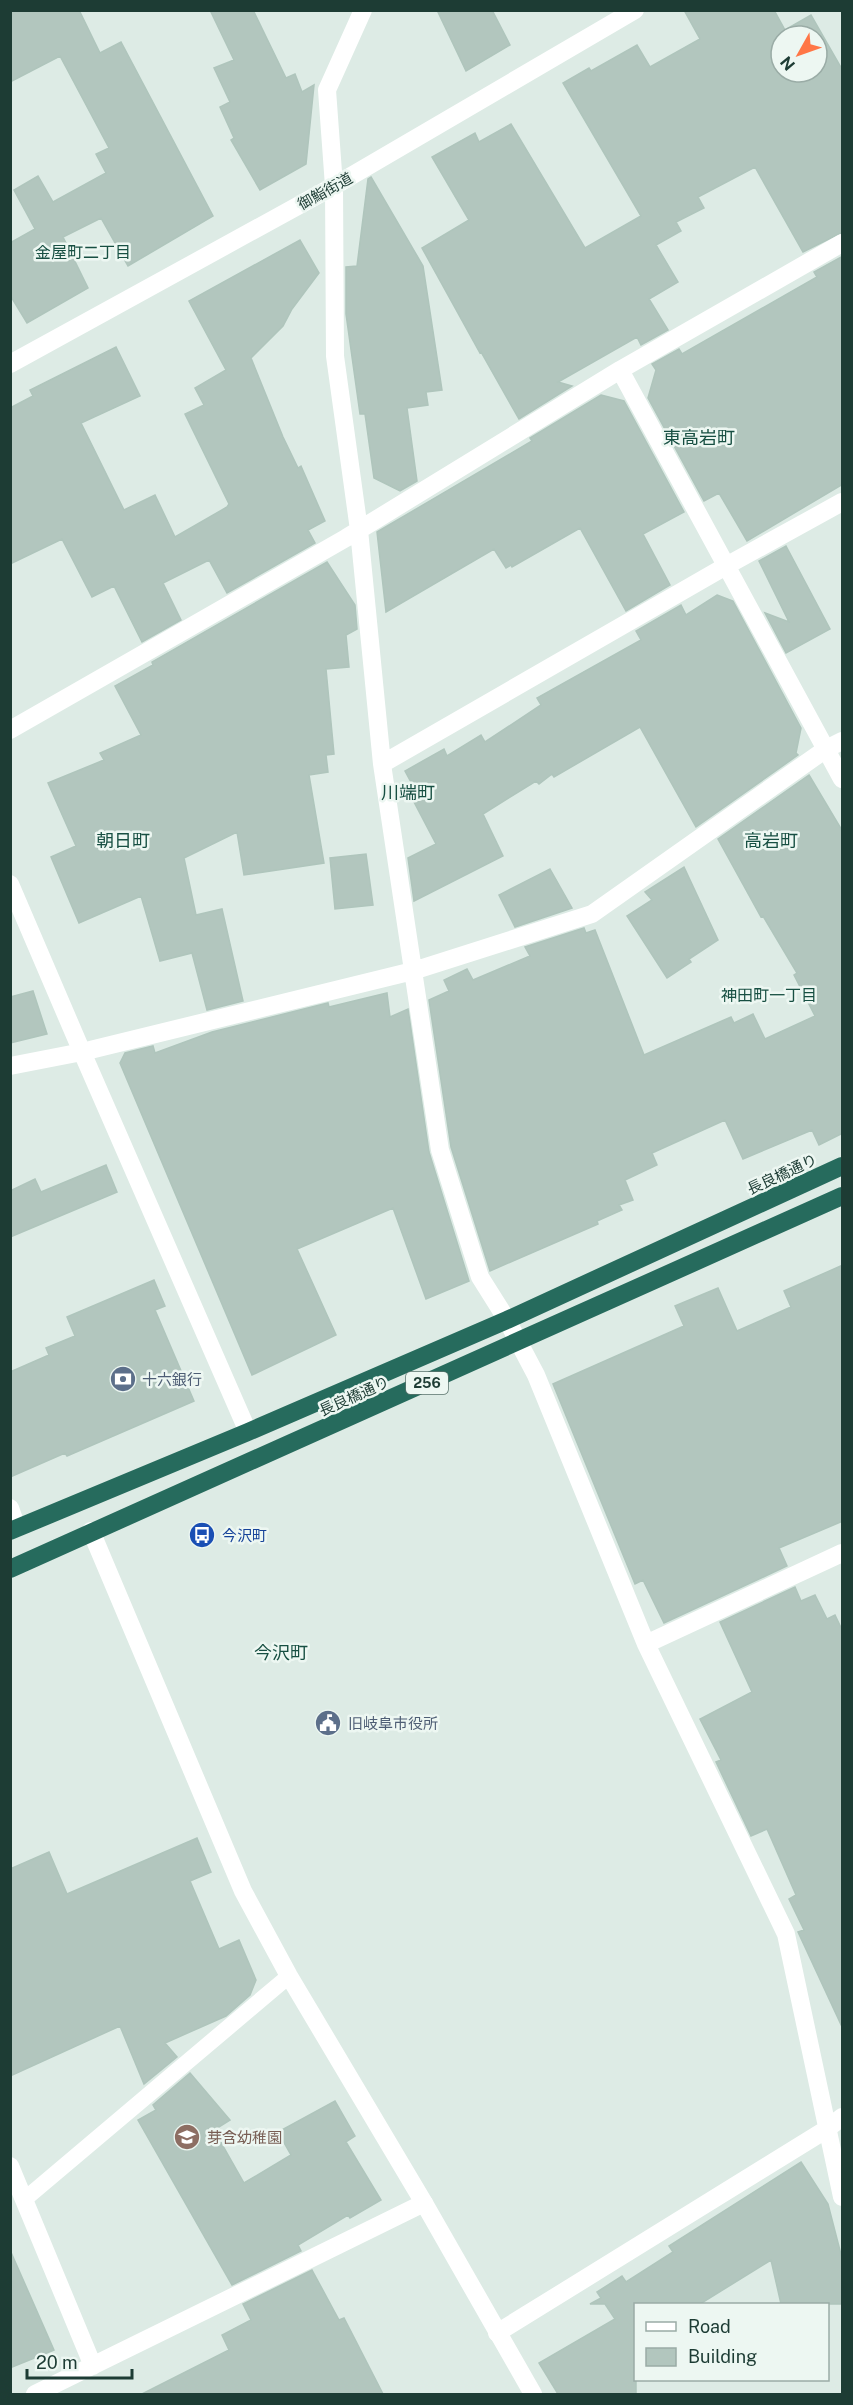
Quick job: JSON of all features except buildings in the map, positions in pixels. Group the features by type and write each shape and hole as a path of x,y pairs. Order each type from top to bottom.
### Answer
{"highway":[{"name":"長良橋通り","path":"14,1529 248,1432 507,1320 843,1166"},
{"name":"長良橋通り","path":"10,1569 843,1196"}],"street":[{"path":"363,10 327,90 334,186 335,356 359,530 382,765 440,1150 480,1277 520,1342 541,1386 646,1644 786,1934 843,2197"},
{"name":"御鮨街道","path":"10,364 334,186 635,10"},
{"path":"10,730 359,530 620,370 843,243"},
{"path":"620,370 726,566 835,745 843,779"},
{"path":"382,765 726,566 843,502"},
{"path":"10,1066 82,1052 413,971 592,914 835,745"},
{"path":"10,884 248,1432"},
{"path":"10,1508 14,1529"},
{"path":"91,1531 243,1891 533,2394"},
{"path":"646,1644 843,1553"},
{"path":"497,2333 843,2117"},
{"path":"10,2166 93,2366"},
{"path":"35,2394 424,2204"}],"lane":[{"path":"25,2199 290,1976"}],"place":[{"name":"十六銀行","path":"123,1379"},
{"name":"今沢町","path":"202,1535"},
{"name":"旧岐阜市役所","path":"328,1723"},
{"name":"芽含幼稚園","path":"187,2137"}],"district":[{"name":"金屋町二丁目","path":"83,252"},
{"name":"東高岩町","path":"699,437"},
{"name":"川端町","path":"408,792"},
{"name":"朝日町","path":"123,840"},
{"name":"高岩町","path":"771,840"},
{"name":"神田町一丁目","path":"769,995"},
{"name":"今沢町","path":"281,1652"}]}
